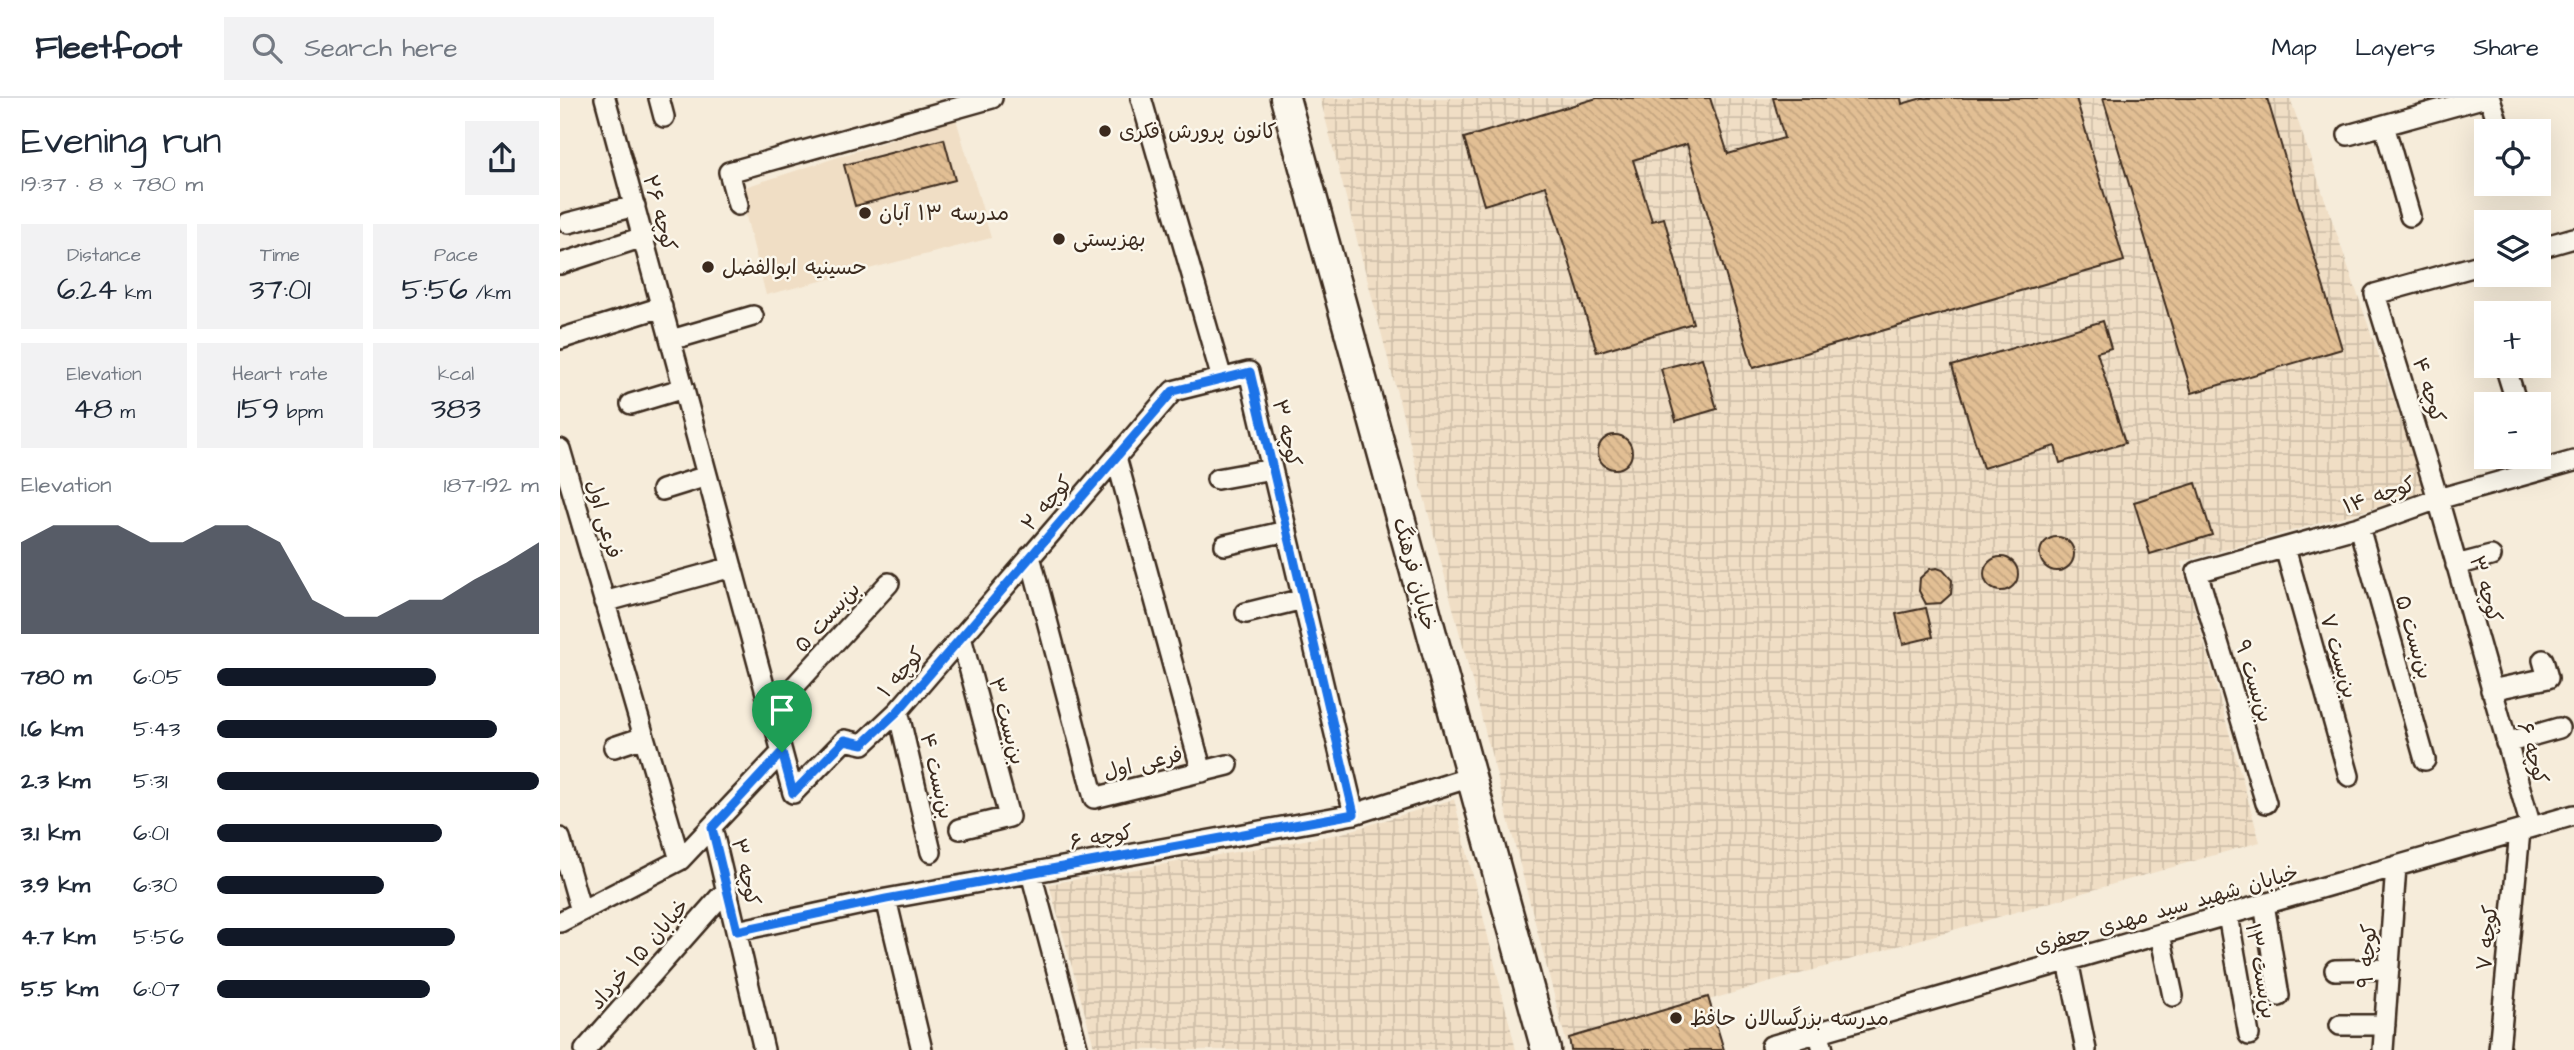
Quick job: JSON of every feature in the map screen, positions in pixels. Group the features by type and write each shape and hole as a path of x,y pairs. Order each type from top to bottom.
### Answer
{"street":[{"name":"کوچه ۲۶","path":"605,98 671,340"},
{"path":"659,98 664,117"},
{"path":"738,205 729,172 992,98"},
{"path":"1141,98 1222,379"},
{"name":"خیابان فرهنگ","path":"1285,98 1546,1050"},
{"path":"2348,135 2482,98"},
{"path":"2490,98 2496,119"},
{"path":"2384,125 2410,216"},
{"path":"568,223 635,206"},
{"path":"560,264 643,237"},
{"path":"2551,245 2574,239"},
{"name":"کوچه ۴","path":"2438,499 2375,294 2474,267"},
{"path":"560,339 662,307"},
{"path":"560,922 680,860 782,752 671,340 753,316"},
{"name":"کوچه ۳","path":"1222,379 1250,372 1287,531"},
{"name":"کوچه ۲","path":"1094,798 1030,556 1173,391 1222,379"},
{"path":"631,404 684,388"},
{"name":"فرعی اول","path":"560,449 604,602"},
{"path":"1116,457 1202,772"},
{"name":"کوچه ۱۴","path":"2551,463 2574,461"},
{"path":"1217,479 1272,469"},
{"name":"کوچه ۱۴","path":"2197,572 2358,527 2521,469"},
{"path":"662,490 708,476"},
{"name":"کوچه ۳","path":"2438,499 2491,690"},
{"name":"بن‌بست ۵","path":"2358,527 2425,760"},
{"path":"1225,545 1287,531 1354,814"},
{"name":"بن‌بست ۷","path":"2285,548 2349,776"},
{"name":"کوچه ۱","path":"782,752 793,793 845,740 863,744 898,711 1030,556"},
{"path":"2456,565 2491,556"},
{"path":"680,860 604,602 732,566"},
{"name":"بن‌بست ۹","path":"2197,572 2266,803"},
{"name":"بن‌بست ۵","path":"771,712 889,583"},
{"path":"1246,612 1303,599"},
{"name":"بن‌بست ۳","path":"960,830 1009,817 961,637"},
{"path":"2491,690 2548,678 2543,660"},
{"name":"کوچه ۶","path":"2491,690 2525,829"},
{"name":"بن‌بست ۴","path":"898,711 931,852"},
{"path":"2506,743 2559,728"},
{"path":"614,747 644,737"},
{"name":"فرعی اول","path":"1094,798 1228,765"},
{"name":"کوچه ۶","path":"737,931 886,899 1354,814 1471,777"},
{"name":"خیابان شهید سید مهدی جعفری","path":"1771,1046 1821,1041 2068,961 2574,815"},
{"name":"کوچه ۳","path":"712,828 764,1050"},
{"name":"کوچه ۷","path":"2499,1050 2525,829"},
{"path":"560,838 581,911"},
{"name":"کوچه ۹","path":"2383,1050 2396,866"},
{"path":"1031,873 1076,1041"},
{"name":"خیابان ۱۵ خرداد","path":"585,1050 727,889"},
{"path":"886,899 922,1050"},
{"path":"2264,904 2278,996"},
{"name":"بن‌بست ۱۳","path":"2228,915 2249,1035"},
{"path":"2160,934 2173,996"},
{"path":"2068,961 2086,1050"},
{"path":"2335,970 2389,969"},
{"path":"2340,1025 2385,1025"}],"shaded area":[{"path":"1320,98 2290,98 2426,493 2181,562 2260,842 1566,1041"},
{"name":"مدرسه ۱۳ آبان","path":"956,119 991,238 766,295 739,189"},
{"path":"1454,799 1516,1050 1095,1050 1049,884 1339,834"}],"building":[{"path":"1597,98 1710,98 1728,154 1784,138 1773,98 1901,98 1902,104 1922,98 2076,98 2124,261 1753,368 1687,144 1633,160 1652,221 1664,218 1693,323 1597,352 1546,186 1484,205 1464,138"},
{"path":"2103,98 2267,98 2342,349 2192,393"},
{"path":"944,139 955,180 855,206 844,165"},
{"path":"2103,321 2111,348 2097,352 2125,443 2060,463 2055,446 1983,468 1952,366"},
{"path":"1702,358 1717,409 1676,421 1661,369"},
{"path":"1615,435 1627,440 1632,452 1627,464 1615,469 1603,464 1598,452 1603,440"},
{"path":"2196,483 2212,535 2150,554 2134,502"},
{"path":"2057,537 2069,542 2074,554 2069,566 2057,571 2045,566 2040,554 2045,542"},
{"path":"2001,557 2013,562 2018,574 2013,586 2001,591 1989,586 1984,574 1989,562"},
{"path":"1930,569 1943,570 1952,580 1951,594 1941,603 1926,604 1919,591 1920,578"},
{"path":"1926,608 1933,637 1903,644 1896,614"},
{"name":"مدرسه بزرگسالان حافظ","path":"1708,997 1724,1050 1571,1050 1569,1038"}],"place":[{"name":"کانون پرورش فکری","path":"1105,131"},
{"name":"مدرسه ۱۳ آبان","path":"865,213"},
{"name":"بهزیستی","path":"1059,239"},
{"name":"حسینیه ابوالفضل","path":"708,267"},
{"name":"مدرسه بزرگسالان حافظ","path":"1676,1018"}],"route":[{"path":"1250,372 1354,814 886,899 737,931 712,828 782,752 793,793 845,740 863,744 898,711 1173,391 1250,372"}]}
